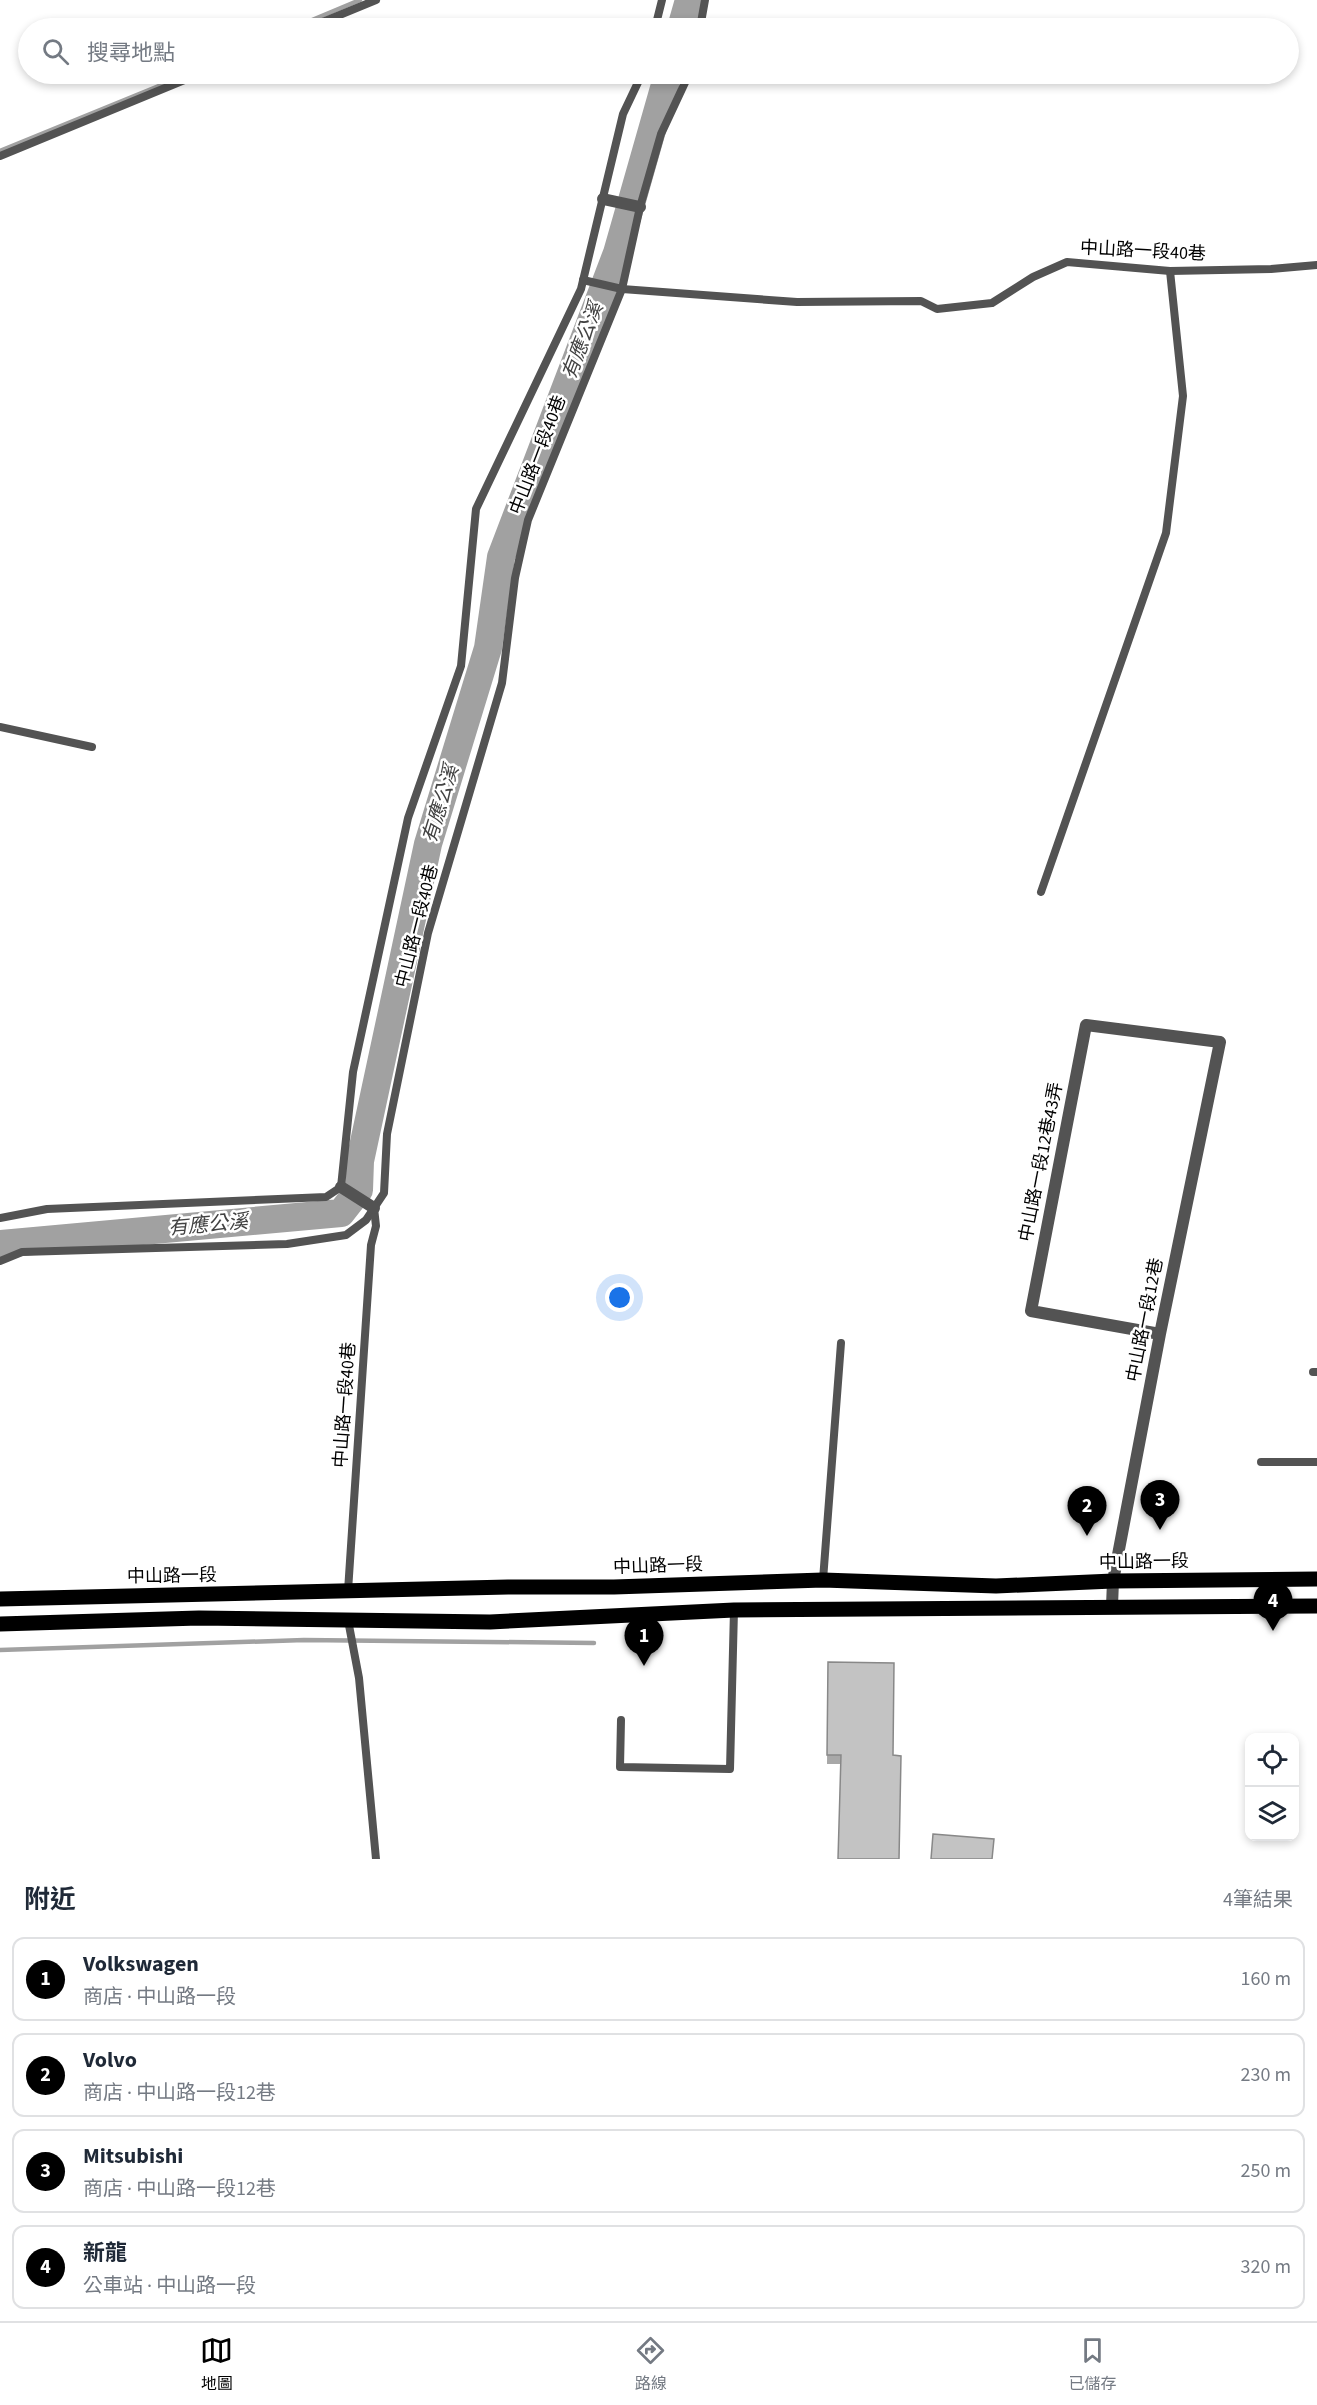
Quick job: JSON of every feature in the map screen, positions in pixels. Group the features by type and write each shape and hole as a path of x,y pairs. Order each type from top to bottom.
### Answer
{"main road":[{"name":"中山路一段","path":"0,1599 508,1587 614,1587 823,1580 996,1586 1113,1581 1317,1579"},
{"path":"614,1587 615,1616"},
{"path":"0,1623 199,1618 490,1622 734,1610 1317,1606"}],"street":[{"path":"603,198 640,207"},
{"name":"中山路一段12巷43弄","path":"1160,1334 1031,1311 1086,1025 1220,1042"},
{"name":"中山路一段12巷","path":"1112,1606 1113,1581 1160,1334 1220,1042"},
{"path":"341,1187 374,1208"}],"lane":[{"path":"332,18 376,0"},
{"path":"658,18 662,0"},
{"path":"702,18 705,0"},
{"path":"0,156 175,84"},
{"name":"中山路一段40巷","path":"341,1187 353,1072 408,818 461,666 476,509 581,288 623,114 637,84"},
{"name":"中山路一段40巷","path":"348,1591 371,1245 376,1226 374,1208 384,1193 387,1134 428,933 502,683 515,578 528,520 550,461 622,289 640,207 661,134 684,84"},
{"name":"中山路一段40巷","path":"622,289 797,302 921,301 937,309 992,303 1033,277 1067,262 1170,271 1272,269 1317,265"},
{"path":"1041,892 1166,533 1183,396 1170,271"},
{"path":"583,280 622,289"},
{"path":"0,727 92,747"},
{"path":"0,1218 47,1209 326,1197 341,1187"},
{"path":"0,1261 22,1252 287,1244 346,1235 366,1220 374,1208"},
{"path":"823,1580 841,1343"},
{"path":"1261,1462 1317,1462"},
{"path":"621,1720 620,1767 730,1769 734,1610"},
{"path":"348,1620 359,1678 376,1859"}],"building":[{"path":"828,1662 894,1663 893,1755 901,1756 899,1859 838,1859 841,1755 827,1755"},
{"path":"933,1834 994,1839 992,1859 931,1859"}],"waterway":[{"path":"317,18 360,0"},
{"name":"有應公溪","path":"684,18 689,0"},
{"path":"0,151 164,84"},
{"name":"有應公溪","path":"0,1244 341,1213 359,1190 360,1161 428,844 488,648 501,557 617,253 665,84"},
{"path":"0,1650 304,1640 594,1643"}],"place":[{"name":"Mitsubishi","path":"1160,1530"},
{"name":"Volvo","path":"1087,1536"},
{"name":"新龍","path":"1273,1631"},
{"name":"Volkswagen","path":"644,1666"}]}
